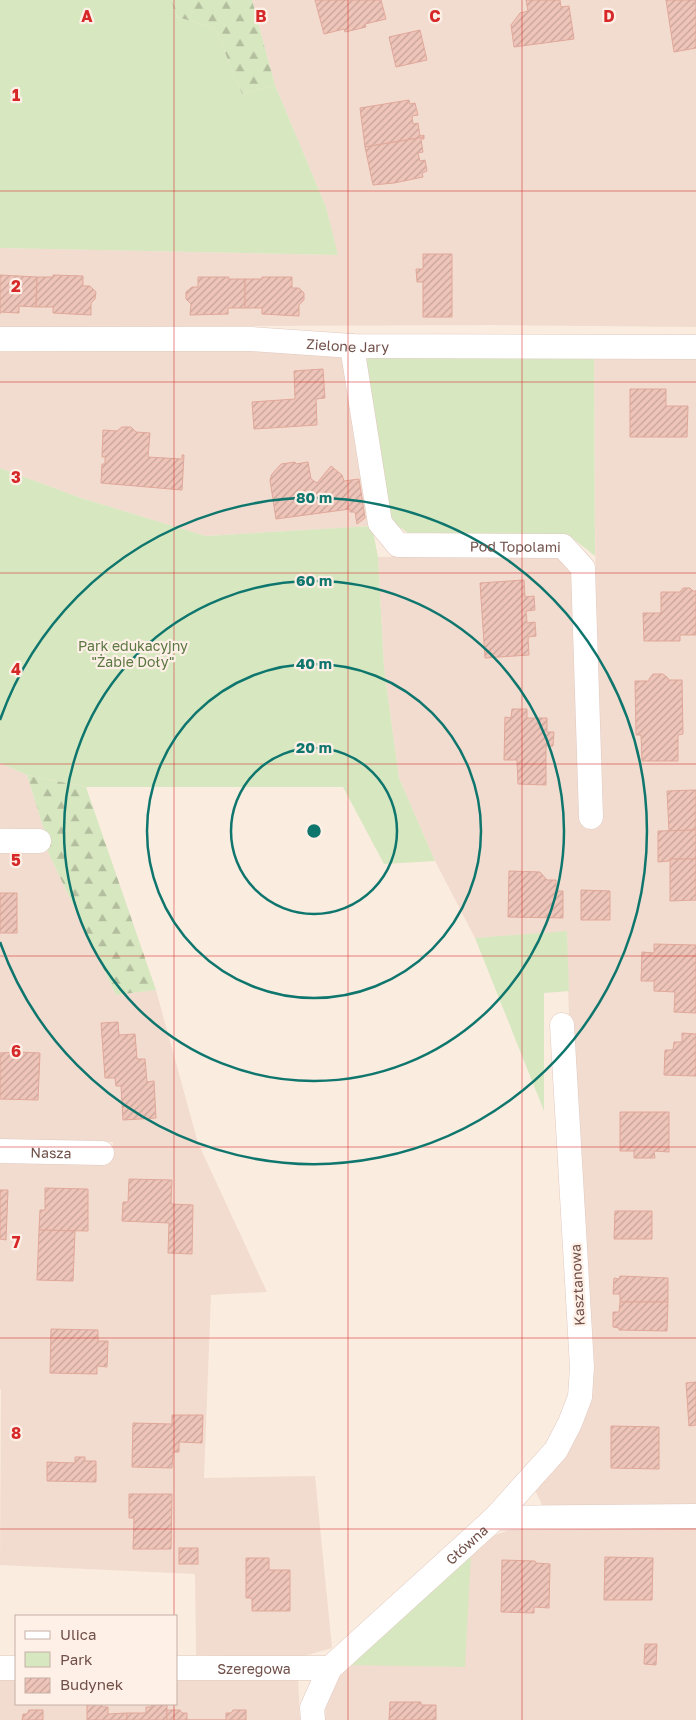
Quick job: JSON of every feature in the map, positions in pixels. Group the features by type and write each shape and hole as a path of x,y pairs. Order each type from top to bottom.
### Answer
{"street":[{"name":"Zielone Jary","path":"0,339 251,339 352,346 696,347"},
{"name":"Pod Topolami","path":"352,346 380,523 398,545 563,546 583,568 591,817"},
{"path":"0,841 39,841"},
{"name":"Kasztanowa","path":"495,1518 556,1450 570,1423 580,1397 582,1367 562,1025"},
{"name":"Nasza","path":"0,1151 102,1153"},
{"name":"Główna","path":"313,1720 312,1708 330,1668 495,1518 696,1516"},
{"path":"0,1668 15,1668"},
{"name":"Szeregowa","path":"178,1668 330,1668"}],"shaded area":[{"path":"252,0 696,0 696,327 494,325 0,327 0,248 337,255 326,207 275,85"},
{"path":"333,349 344,360 372,526 206,536 81,498 0,468 0,352"},
{"path":"594,351 696,353 696,1506 544,1509 535,1490 571,1436 567,932 475,938 435,861 399,778 384,668 378,557 555,553 577,576 597,822"},
{"path":"0,763 27,775 44,830 0,828"},
{"path":"0,849 47,850 116,995 156,990 198,1143 267,1292 211,1295 204,1478 315,1476 332,1648 297,1658 196,1655 195,1574 0,1565 0,1159 111,1162 113,1142 0,1140"},
{"path":"696,1524 696,1720 325,1720 326,1695 345,1665 487,1538 515,1528"},
{"path":"0,1677 15,1677 15,1705 178,1705 178,1677 298,1677 300,1720 0,1720"}],"green space":[{"path":"0,0 171,0 177,17 215,28 242,94 275,85 326,207 338,255 0,248"},
{"path":"171,0 252,0 275,85 242,94 215,28 177,17"},
{"path":"594,351 595,556 571,537 408,533 385,516 366,360 377,352"},
{"name":"Park edukacyjny \"Żabie Doły\"","path":"0,468 81,498 206,536 372,526 378,557 384,668 399,778 435,861 384,864 343,787 86,787 27,775 0,763"},
{"path":"27,775 86,787 156,990 116,995 47,850 44,830"},
{"path":"567,931 569,991 544,993 544,1111 475,938"},
{"path":"471,1554 465,1667 345,1665"}],"building":[{"path":"315,0 381,0 386,19 365,24 366,27 345,32 344,29 324,34"},
{"path":"526,0 560,0 561,7 569,6 574,39 514,47 511,25 520,13 528,11"},
{"path":"666,0 696,0 696,48 674,52"},
{"path":"420,30 427,60 396,67 389,37"},
{"path":"409,100 410,104 415,103 418,115 412,116 413,124 418,123 420,136 424,135 424,137 365,147 360,108"},
{"path":"424,137 424,139 421,139 423,152 418,153 420,161 425,160 427,171 422,173 423,177 373,185 365,147"},
{"path":"423,254 452,254 452,317 423,317 423,282 417,282 416,269 423,269"},
{"path":"0,275 37,277 36,307 19,306 19,313 0,312"},
{"path":"53,275 83,276 83,286 90,286 96,292 95,299 91,303 91,315 53,313 53,307 36,307 37,277 53,277"},
{"path":"198,277 245,279 245,308 228,308 228,314 190,315 191,304 186,299 186,292 192,287 198,287"},
{"path":"262,277 292,277 292,288 299,288 304,293 304,300 299,305 299,316 262,314 262,308 245,308 245,279 262,279"},
{"path":"323,369 325,398 316,399 317,425 254,429 252,402 295,399 294,371"},
{"path":"630,389 666,389 666,406 688,406 687,437 630,437"},
{"path":"122,427 131,427 136,432 150,433 148,457 182,459 182,455 184,455 182,490 101,483 102,464 105,464 105,457 102,457 103,430 117,431"},
{"path":"295,462 296,464 308,462 311,479 317,483 331,466 342,475 344,481 359,479 365,518 357,524 355,512 350,512 350,509 276,519 270,480 272,474 281,464"},
{"path":"524,580 525,597 534,596 535,610 526,611 527,623 535,622 536,636 528,637 529,655 485,658 480,583"},
{"path":"683,588 690,588 696,591 696,635 680,635 680,641 644,641 643,613 661,613 661,592 680,592"},
{"path":"653,674 663,674 668,680 682,680 683,734 678,735 678,761 642,761 641,735 636,735 635,681 649,681"},
{"path":"512,709 527,709 527,718 547,718 547,732 554,732 553,746 546,746 546,785 518,784 517,760 504,760 505,717 511,718"},
{"path":"696,790 696,830 669,831 667,791"},
{"path":"696,830 696,859 670,859 669,861 658,862 658,831"},
{"path":"670,859 696,859 696,900 670,901"},
{"path":"509,871 540,872 547,880 556,880 556,891 563,891 563,918 508,917"},
{"path":"581,890 610,891 610,920 581,920"},
{"path":"0,893 17,893 17,933 0,933"},
{"path":"654,944 696,945 696,1013 674,1012 675,992 654,991 654,981 641,981 642,952 654,953"},
{"path":"118,1022 119,1035 135,1034 137,1059 145,1059 147,1082 154,1081 156,1118 123,1120 121,1086 116,1086 115,1078 105,1078 101,1023"},
{"path":"682,1033 696,1034 696,1076 664,1075 665,1050 673,1050 674,1042 682,1042"},
{"path":"0,1053 40,1053 38,1100 0,1099"},
{"path":"620,1112 669,1112 669,1152 654,1151 655,1158 634,1158 634,1151 620,1151"},
{"path":"129,1179 172,1180 171,1204 193,1205 192,1254 168,1253 169,1223 122,1221 123,1202 128,1202"},
{"path":"45,1188 88,1189 88,1231 39,1230 40,1210 45,1210"},
{"path":"0,1190 8,1190 6,1240 0,1239"},
{"path":"615,1211 652,1211 652,1239 614,1239"},
{"path":"39,1230 75,1231 73,1281 37,1280"},
{"path":"620,1276 668,1278 668,1302 620,1302 620,1294 613,1294 614,1278 619,1279"},
{"path":"620,1302 668,1302 667,1331 619,1330 619,1328 613,1327 613,1312 619,1312"},
{"path":"51,1329 98,1330 98,1341 108,1341 107,1367 97,1366 97,1374 50,1373"},
{"path":"696,1382 696,1425 689,1426 686,1383"},
{"path":"172,1415 203,1415 202,1443 179,1442 179,1452 173,1452 172,1468 132,1467 133,1423 172,1424"},
{"path":"611,1426 659,1427 659,1469 611,1468"},
{"path":"75,1457 85,1457 85,1461 96,1461 96,1482 47,1481 47,1462 75,1463"},
{"path":"129,1494 172,1494 171,1549 133,1549 134,1518 129,1518"},
{"path":"179,1548 198,1548 198,1564 179,1564"},
{"path":"605,1557 653,1558 652,1600 604,1600"},
{"path":"246,1558 269,1558 269,1570 290,1570 290,1611 252,1611 252,1598 246,1598"},
{"path":"502,1560 535,1561 536,1563 550,1564 549,1608 534,1607 534,1613 501,1612"},
{"path":"645,1644 657,1644 656,1665 644,1664"},
{"path":"390,1702 421,1702 421,1705 436,1705 436,1720 389,1720"},
{"path":"87,1705 108,1707 108,1714 127,1713 127,1720 87,1720"},
{"path":"152,1705 167,1705 167,1720 127,1720 127,1713 146,1713 146,1707 151,1707"},
{"path":"29,1710 43,1710 43,1720 22,1720 23,1714 27,1714"},
{"path":"167,1710 180,1710 182,1713 187,1713 187,1720 167,1720"},
{"path":"233,1710 246,1710 246,1720 226,1720 226,1713 231,1713"}]}
